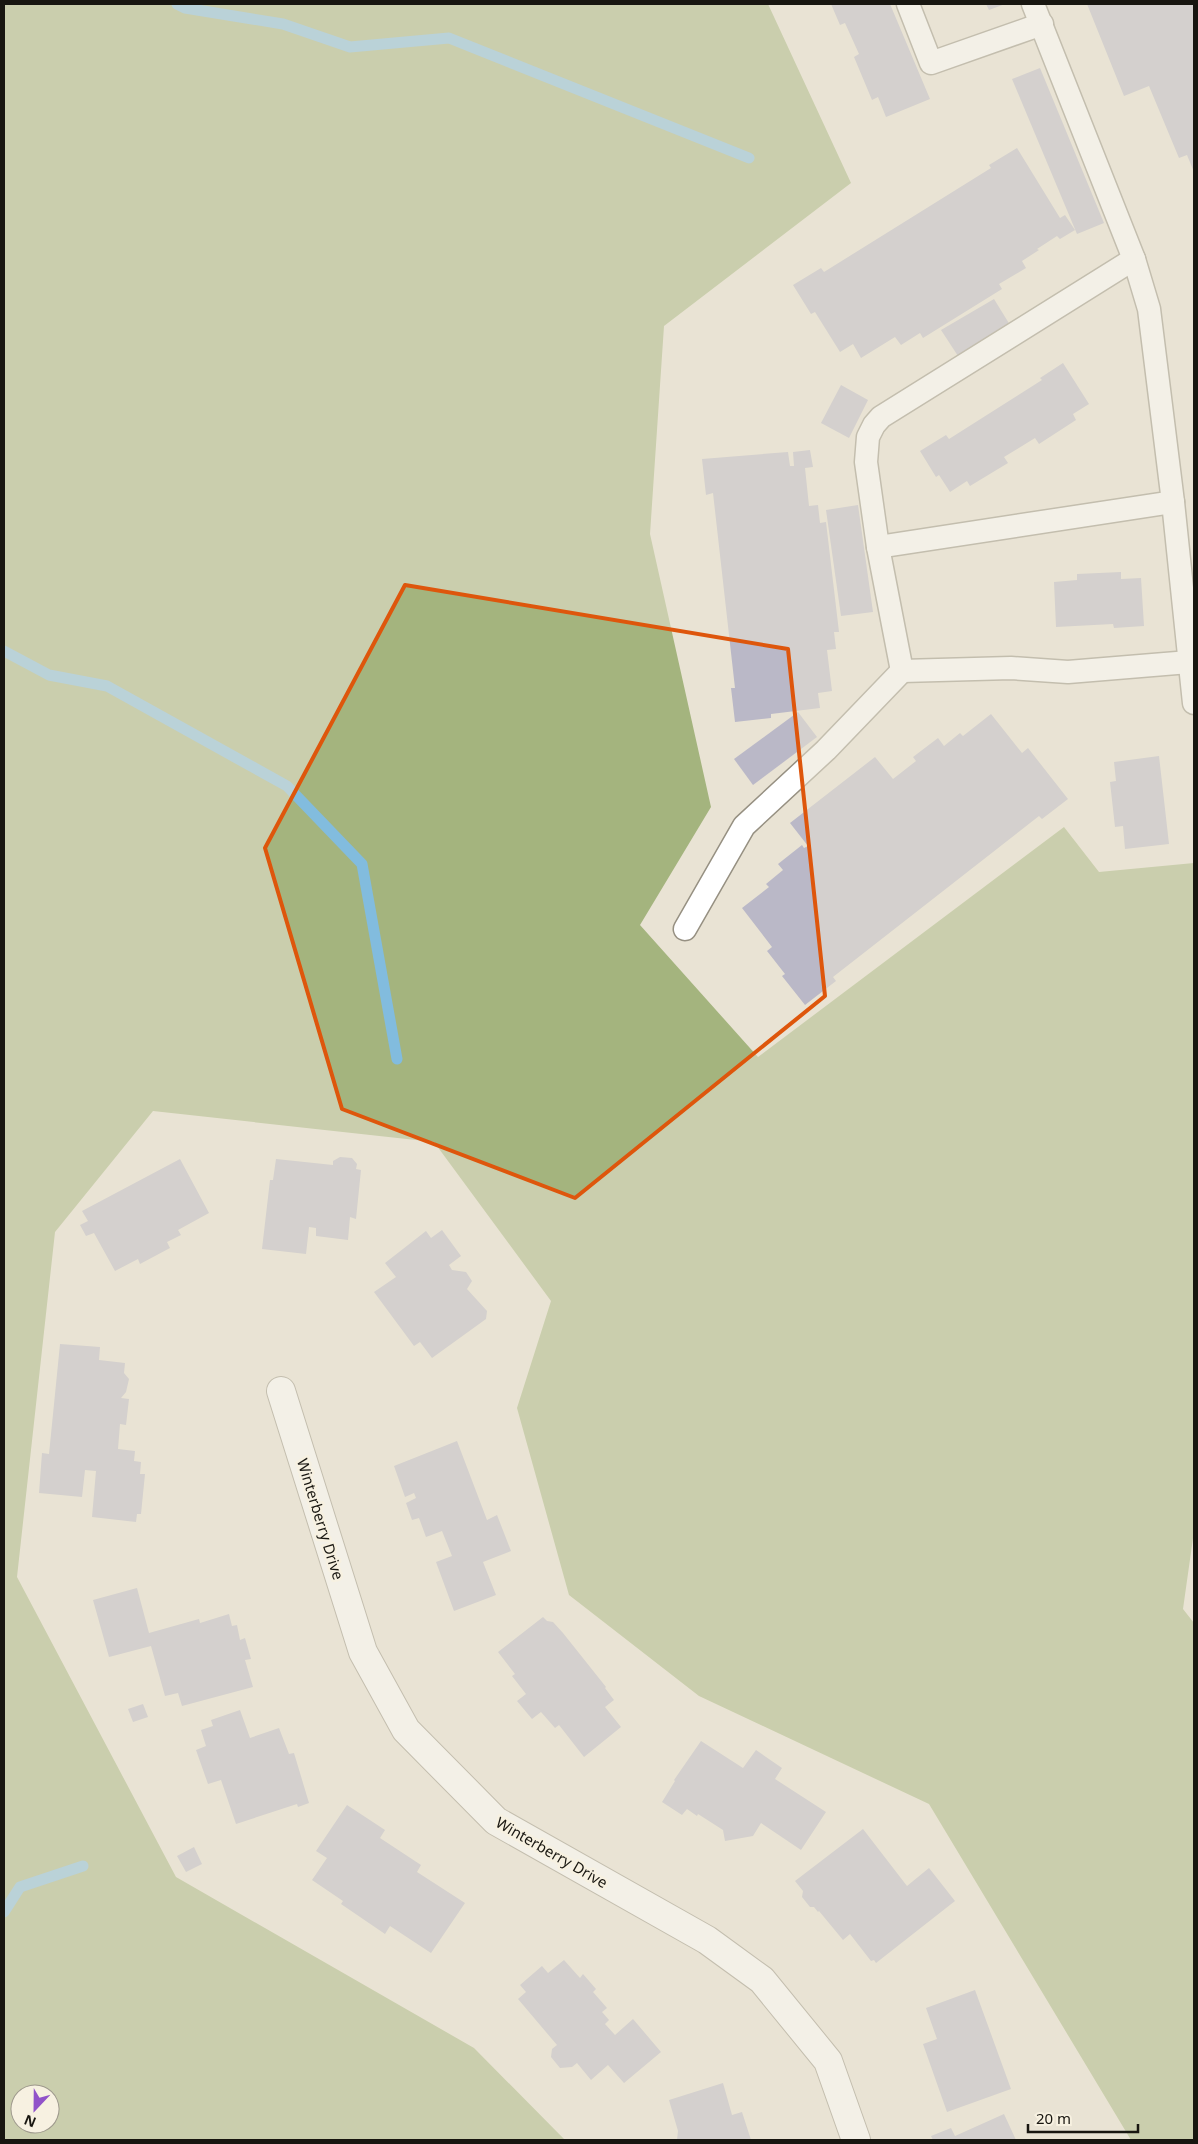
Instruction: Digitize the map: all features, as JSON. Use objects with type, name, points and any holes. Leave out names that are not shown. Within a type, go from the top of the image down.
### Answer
[{"type":"street","name":"Winterberry Drive","points":[[281,1391],[363,1652],[406,1730],[496,1821],[707,1940],[762,1980],[828,2061],[856,2140]]},
{"type":"lane","points":[[908,4],[931,63],[1042,24]]},
{"type":"lane","points":[[1033,4],[1134,259],[1149,309],[1173,502],[1194,703]]},
{"type":"lane","points":[[902,672],[878,547],[866,462],[868,437],[874,425],[881,417],[1134,259]]},
{"type":"lane","points":[[878,547],[1173,502]]},
{"type":"lane","points":[[685,929],[744,826],[826,750],[902,672],[1011,668],[1068,672],[1189,662]]},
{"type":"highlighted area","points":[[405,585],[788,649],[825,996],[575,1198],[342,1109],[265,848]]},
{"type":"green space","points":[[4,4],[768,4],[851,183],[664,326],[650,534],[711,807],[640,925],[758,1057],[1064,827],[1099,872],[1194,863],[1194,1531],[1183,1609],[1194,1623],[1194,2140],[1131,2140],[929,1804],[699,1696],[569,1595],[517,1408],[551,1301],[434,1142],[153,1111],[55,1232],[17,1577],[176,1877],[474,2048],[565,2140],[4,2140]]},
{"type":"building","points":[[831,4],[890,4],[930,99],[886,117],[878,97],[872,100],[854,57],[859,54],[845,23],[840,25]]},
{"type":"building","points":[[986,4],[1005,4],[989,10]]},
{"type":"building","points":[[1087,4],[1194,4],[1194,172],[1187,155],[1179,158],[1149,86],[1124,96]]},
{"type":"building","points":[[1040,68],[1104,223],[1077,234],[1012,79]]},
{"type":"building","points":[[1017,148],[1060,218],[1065,215],[1075,230],[1060,239],[1057,236],[1037,249],[1039,250],[1022,261],[1026,268],[999,284],[1002,289],[923,338],[920,333],[901,345],[895,337],[861,358],[853,344],[840,352],[815,312],[811,314],[793,285],[821,268],[824,272],[991,168],[989,165]]},
{"type":"building","points":[[994,299],[1010,325],[958,356],[941,330]]},
{"type":"building","points":[[1063,363],[1089,404],[1073,414],[1076,420],[1039,444],[1035,438],[1004,457],[1008,463],[970,486],[967,481],[950,492],[939,475],[936,477],[920,451],[946,435],[949,439],[1042,380],[1040,378]]},
{"type":"building","points":[[841,385],[868,400],[849,438],[821,423]]},
{"type":"building","points":[[810,450],[813,467],[805,468],[809,506],[818,505],[820,523],[826,522],[839,632],[834,632],[836,649],[827,650],[832,691],[818,693],[820,708],[771,714],[771,718],[735,722],[731,688],[735,688],[713,493],[706,495],[702,459],[788,452],[790,466],[794,466],[793,452]]},
{"type":"building","points":[[858,505],[873,612],[841,616],[826,510]]},
{"type":"building","points":[[1121,572],[1121,579],[1141,578],[1144,626],[1114,628],[1113,624],[1056,627],[1054,582],[1077,580],[1077,574]]},
{"type":"building","points":[[798,712],[817,737],[753,785],[734,759]]},
{"type":"building","points":[[991,714],[1022,753],[1028,748],[1068,799],[1042,819],[1039,816],[833,977],[836,981],[805,1005],[782,976],[785,974],[767,951],[772,947],[742,908],[769,887],[766,884],[783,870],[778,864],[802,845],[804,848],[808,846],[790,823],[875,757],[893,779],[916,761],[913,757],[938,738],[944,746],[960,733],[963,736]]},
{"type":"building","points":[[1159,756],[1169,844],[1125,849],[1123,826],[1115,827],[1110,782],[1116,781],[1114,762]]},
{"type":"building","points":[[340,1157],[352,1158],[357,1164],[356,1169],[361,1170],[356,1219],[350,1217],[348,1240],[316,1236],[316,1228],[309,1227],[306,1254],[262,1249],[270,1180],[273,1180],[276,1159],[333,1165],[333,1161]]},
{"type":"building","points":[[180,1159],[209,1213],[178,1230],[181,1235],[167,1242],[170,1248],[140,1264],[138,1259],[115,1271],[94,1233],[86,1236],[80,1225],[88,1221],[82,1211]]},
{"type":"building","points":[[442,1230],[461,1256],[449,1265],[452,1270],[466,1272],[472,1281],[467,1289],[487,1311],[486,1319],[432,1358],[420,1342],[414,1346],[374,1292],[396,1277],[385,1263],[426,1231],[431,1238]]},
{"type":"building","points":[[60,1344],[100,1347],[99,1360],[125,1363],[124,1373],[129,1379],[126,1392],[121,1398],[129,1399],[126,1425],[120,1424],[118,1449],[135,1451],[134,1461],[141,1462],[140,1474],[145,1474],[141,1514],[137,1514],[136,1522],[92,1517],[96,1471],[85,1470],[82,1497],[39,1493],[42,1453],[49,1454]]},
{"type":"building","points":[[457,1441],[487,1520],[497,1515],[511,1551],[483,1562],[496,1595],[454,1611],[436,1562],[452,1556],[442,1531],[426,1537],[419,1518],[412,1520],[406,1503],[416,1498],[414,1493],[405,1497],[394,1466]]},
{"type":"building","points":[[137,1588],[149,1633],[199,1619],[200,1623],[229,1614],[232,1626],[237,1625],[240,1640],[245,1638],[251,1659],[245,1660],[253,1687],[182,1706],[178,1693],[165,1696],[151,1646],[109,1657],[93,1600]]},
{"type":"building","points":[[543,1617],[547,1621],[553,1622],[563,1633],[606,1687],[614,1700],[605,1707],[621,1727],[584,1757],[559,1725],[555,1728],[541,1712],[532,1719],[517,1701],[526,1694],[512,1676],[515,1674],[498,1652]]},
{"type":"building","points":[[143,1704],[148,1717],[133,1722],[128,1709]]},
{"type":"building","points":[[240,1710],[250,1738],[279,1728],[289,1754],[294,1753],[309,1803],[298,1807],[297,1804],[236,1824],[221,1780],[208,1784],[196,1750],[206,1746],[201,1730],[213,1726],[211,1720]]},
{"type":"building","points":[[701,1741],[743,1768],[756,1750],[782,1768],[775,1779],[826,1812],[801,1850],[761,1823],[753,1836],[725,1841],[723,1830],[698,1814],[697,1816],[687,1809],[682,1815],[662,1802],[674,1780]]},
{"type":"building","points":[[347,1805],[385,1830],[380,1838],[421,1865],[417,1872],[465,1903],[431,1953],[390,1926],[385,1934],[341,1904],[343,1901],[312,1880],[327,1858],[316,1851]]},
{"type":"building","points":[[863,1829],[907,1886],[929,1868],[955,1901],[876,1963],[874,1960],[871,1961],[850,1934],[843,1940],[819,1911],[814,1907],[810,1907],[802,1897],[803,1891],[795,1881]]},
{"type":"building","points":[[194,1847],[202,1864],[186,1872],[177,1856]]},
{"type":"building","points":[[564,1960],[580,1978],[583,1974],[596,1989],[593,1992],[607,2008],[602,2012],[609,2020],[605,2024],[615,2035],[633,2019],[661,2052],[624,2083],[608,2065],[591,2080],[577,2063],[572,2067],[560,2068],[551,2057],[552,2049],[557,2045],[518,1999],[526,1992],[520,1985],[542,1966],[548,1973]]},
{"type":"building","points":[[975,1990],[1011,2089],[947,2112],[923,2044],[937,2039],[926,2008]]},
{"type":"building","points":[[723,2083],[732,2115],[742,2112],[751,2140],[677,2140],[678,2131],[669,2100]]},
{"type":"building","points":[[1004,2114],[1016,2140],[933,2140],[931,2136],[951,2128],[955,2136]]},
{"type":"waterway","points":[[177,4],[185,8],[283,24],[350,47],[449,38],[749,158]]},
{"type":"waterway","points":[[4,651],[49,675],[107,686],[287,786],[362,864],[397,1059]]},
{"type":"waterway","points":[[4,1912],[20,1887],[83,1866]]}]
